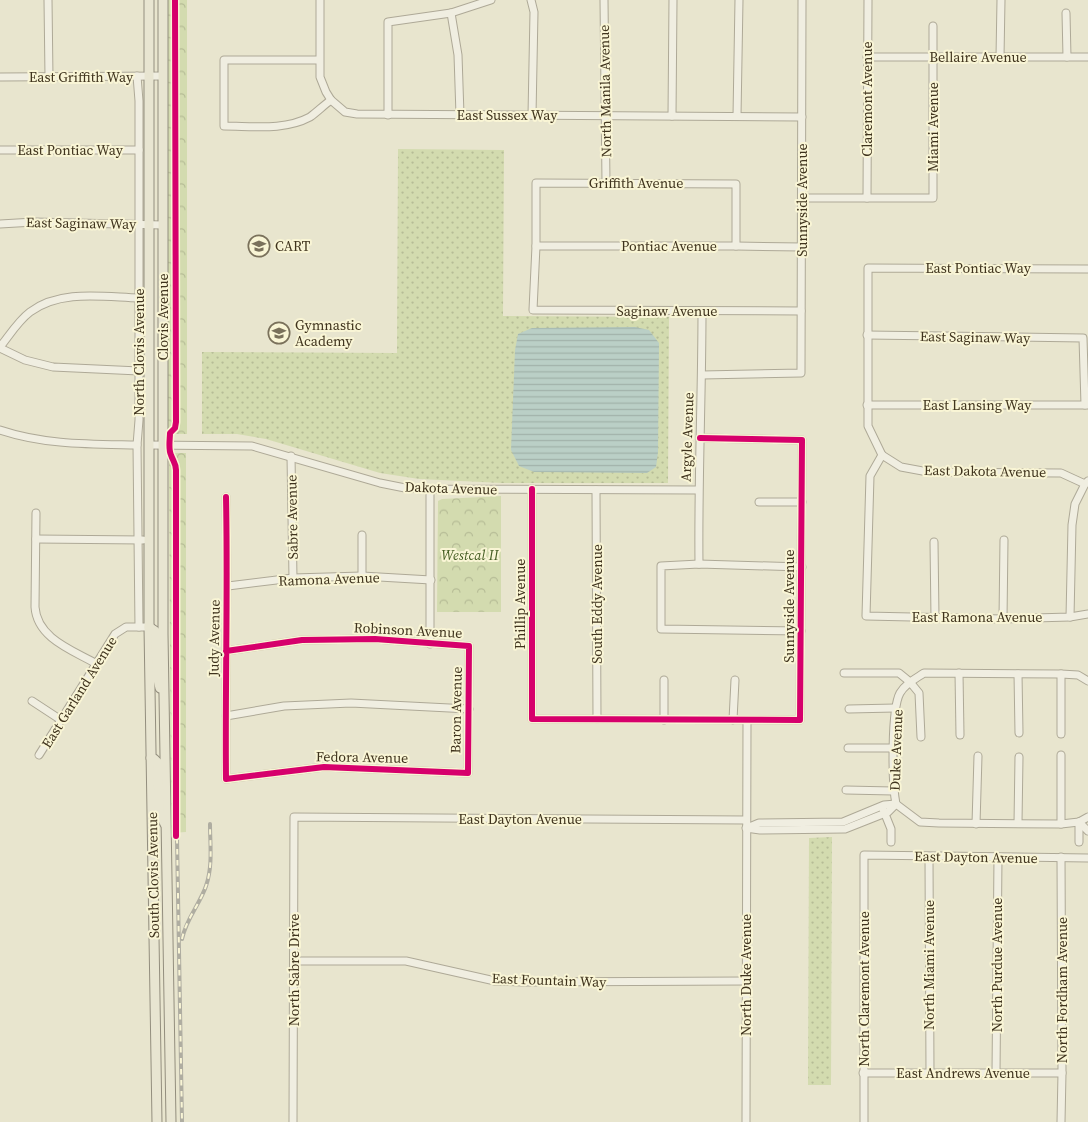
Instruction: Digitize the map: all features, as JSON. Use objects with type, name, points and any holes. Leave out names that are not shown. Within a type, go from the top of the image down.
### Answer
[{"type":"main road","name":"Clovis Avenue","points":[[149,0],[149,627]]},
{"type":"main road","name":"Clovis Avenue","points":[[162,0],[163,634]]},
{"type":"main road","name":"South Clovis Avenue","points":[[149,627],[157,1122]]},
{"type":"main road","points":[[149,627],[156,634],[158,682],[164,698]]},
{"type":"main road","name":"South Clovis Avenue","points":[[163,634],[170,1122]]},
{"type":"main road","points":[[151,712],[156,716],[157,754],[165,759]]},
{"type":"main road","points":[[151,758],[158,763],[159,812],[166,826]]},
{"type":"street","points":[[48,0],[49,77]]},
{"type":"street","points":[[319,60],[224,60],[224,126],[282,126],[293,124],[311,116],[331,100],[322,84],[319,60],[320,0]]},
{"type":"street","points":[[388,115],[388,22],[451,13],[491,0]]},
{"type":"street","points":[[531,0],[534,12],[532,115]]},
{"type":"street","name":"North Manila Avenue","points":[[604,0],[606,183]]},
{"type":"street","points":[[672,116],[673,0]]},
{"type":"street","points":[[737,116],[739,0]]},
{"type":"street","name":"Sunnyside Avenue","points":[[702,375],[801,373],[802,0]]},
{"type":"street","name":"Claremont Avenue","points":[[867,198],[868,0]]},
{"type":"street","points":[[1000,57],[1001,0]]},
{"type":"street","points":[[451,13],[458,56],[460,115]]},
{"type":"street","points":[[1066,13],[1067,57]]},
{"type":"street","name":"Miami Avenue","points":[[867,198],[932,198],[933,26]]},
{"type":"street","name":"Bellaire Avenue","points":[[868,57],[1088,57]]},
{"type":"street","name":"North Clovis Avenue","points":[[137,76],[139,101],[139,420],[137,444],[139,627]]},
{"type":"street","name":"East Griffith Way","points":[[0,77],[162,76]]},
{"type":"street","name":"East Sussex Way","points":[[331,100],[340,108],[352,114],[802,117]]},
{"type":"street","name":"East Pontiac Way","points":[[0,150],[139,150]]},
{"type":"street","name":"Griffith Avenue","points":[[536,246],[536,183],[736,184],[736,246]]},
{"type":"street","points":[[802,198],[867,198]]},
{"type":"street","name":"East Saginaw Way","points":[[0,224],[34,222],[162,225]]},
{"type":"street","name":"Pontiac Avenue","points":[[536,246],[736,246],[802,248]]},
{"type":"street","name":"Saginaw Avenue","points":[[536,246],[533,310],[801,310]]},
{"type":"street","name":"East Pontiac Way","points":[[867,335],[868,268],[1088,269]]},
{"type":"street","points":[[139,298],[68,296],[52,300],[29,312],[0,348],[25,360],[53,367],[139,371]]},
{"type":"street","name":"Argyle Avenue","points":[[699,564],[698,490],[702,311]]},
{"type":"street","points":[[867,335],[868,426],[882,455]]},
{"type":"street","name":"East Saginaw Way","points":[[867,335],[1083,338],[1086,405]]},
{"type":"street","name":"East Lansing Way","points":[[867,405],[1086,405]]},
{"type":"street","points":[[0,430],[49,442],[137,444]]},
{"type":"street","name":"Sunnyside Avenue","points":[[700,438],[802,440],[800,720],[747,721]]},
{"type":"street","name":"Dakota Avenue","points":[[149,445],[252,446],[380,483],[405,488],[698,490]]},
{"type":"street","name":"East Dakota Avenue","points":[[882,455],[901,467],[928,472],[1060,473],[1087,482]]},
{"type":"street","name":"East Ramona Avenue","points":[[882,455],[870,476],[866,616],[1003,619],[1070,617],[1088,614]]},
{"type":"street","name":"Sabre Avenue","points":[[291,456],[293,578]]},
{"type":"street","points":[[1070,617],[1072,525],[1075,504],[1087,482]]},
{"type":"street","points":[[430,489],[430,644]]},
{"type":"street","name":"Phillip Avenue","points":[[532,489],[532,719],[597,719]]},
{"type":"street","name":"South Eddy Avenue","points":[[596,490],[597,719]]},
{"type":"street","name":"Judy Avenue","points":[[226,498],[228,586],[226,779]]},
{"type":"street","points":[[759,502],[802,502]]},
{"type":"street","points":[[36,513],[35,607],[39,623],[54,639],[95,663]]},
{"type":"street","points":[[362,535],[362,576]]},
{"type":"street","points":[[36,539],[149,540]]},
{"type":"street","points":[[1003,619],[1004,540]]},
{"type":"street","points":[[934,542],[935,618]]},
{"type":"street","points":[[801,631],[661,629],[661,566],[699,564],[802,567]]},
{"type":"street","name":"Ramona Avenue","points":[[228,586],[293,578],[362,576],[431,580]]},
{"type":"street","name":"East Garland Avenue","points":[[39,756],[95,663],[115,634],[126,628],[149,627]]},
{"type":"street","name":"Robinson Avenue","points":[[226,651],[302,640],[375,639],[469,646]]},
{"type":"street","name":"Baron Avenue","points":[[468,773],[469,646]]},
{"type":"street","points":[[844,674],[899,673],[919,693],[921,737]]},
{"type":"street","points":[[910,682],[924,674],[1061,674],[1078,675],[1088,681]]},
{"type":"street","points":[[959,674],[960,735]]},
{"type":"street","points":[[1018,674],[1019,733]]},
{"type":"street","points":[[1061,674],[1061,734]]},
{"type":"street","points":[[664,680],[664,720]]},
{"type":"street","points":[[733,720],[735,680]]},
{"type":"street","name":"Duke Avenue","points":[[910,682],[900,693],[895,708],[893,791],[896,804],[920,822],[1061,824],[1079,822],[1088,817]]},
{"type":"street","points":[[32,701],[61,720]]},
{"type":"street","points":[[226,716],[284,706],[351,703],[468,709]]},
{"type":"street","points":[[849,708],[895,708]]},
{"type":"street","points":[[597,719],[747,721],[746,820]]},
{"type":"street","points":[[848,748],[894,748]]},
{"type":"street","points":[[1061,755],[1061,824]]},
{"type":"street","points":[[976,824],[978,756]]},
{"type":"street","points":[[1018,823],[1019,756]]},
{"type":"street","name":"Fedora Avenue","points":[[226,779],[324,767],[468,773]]},
{"type":"street","points":[[846,790],[893,791]]},
{"type":"street","points":[[746,828],[760,830],[845,829],[896,804]]},
{"type":"street","points":[[884,809],[891,829],[891,842]]},
{"type":"street","name":"East Dayton Avenue","points":[[294,817],[746,820]]},
{"type":"street","name":"North Sabre Drive","points":[[293,1122],[294,817]]},
{"type":"street","name":"North Duke Avenue","points":[[746,820],[746,1122]]},
{"type":"street","points":[[1079,822],[1088,832]]},
{"type":"street","points":[[1079,822],[1080,842]]},
{"type":"street","name":"East Dayton Avenue","points":[[864,856],[1088,858]]},
{"type":"street","name":"North Claremont Avenue","points":[[864,856],[864,1122]]},
{"type":"street","name":"North Miami Avenue","points":[[929,857],[930,1072]]},
{"type":"street","name":"North Purdue Avenue","points":[[996,1072],[998,857]]},
{"type":"street","name":"North Fordham Avenue","points":[[1061,857],[1061,1122]]},
{"type":"street","name":"East Fountain Way","points":[[294,961],[406,961],[495,981],[746,981]]},
{"type":"street","name":"East Andrews Avenue","points":[[864,1072],[1062,1072]]},
{"type":"green space","points":[[168,0],[187,0],[187,434],[172,434],[168,430]]},
{"type":"green space","points":[[398,149],[504,150],[503,316],[669,317],[668,483],[502,483],[419,479],[380,473],[266,439],[237,434],[202,434],[202,352],[397,353]]},
{"type":"green space","points":[[173,453],[186,453],[186,832],[171,833],[169,456]]},
{"type":"green space","name":"Westcal II","points":[[501,496],[501,612],[437,612],[438,501],[442,499]]},
{"type":"green space","points":[[832,837],[831,1085],[808,1085],[809,838]]},
{"type":"shaded area","points":[[635,327],[649,330],[659,343],[658,452],[656,467],[647,473],[534,472],[519,466],[511,450],[515,350],[518,334],[532,328]]},
{"type":"railway","points":[[182,939],[203,893],[210,871],[210,824]]},
{"type":"railway","points":[[177,838],[182,1122]]},
{"type":"cycle path","points":[[175,0],[176,422],[175,428],[170,433],[169,447],[176,470],[176,836]]},
{"type":"cycle path","points":[[532,489],[532,719],[800,720],[802,440],[700,438]]},
{"type":"cycle path","points":[[226,497],[227,568],[226,638],[226,673],[226,779],[324,767],[468,773],[469,646],[375,639],[302,640],[226,651]]},
{"type":"place","name":"CART","points":[[259,246]]},
{"type":"place","name":"Gymnastic Academy","points":[[279,333]]}]
